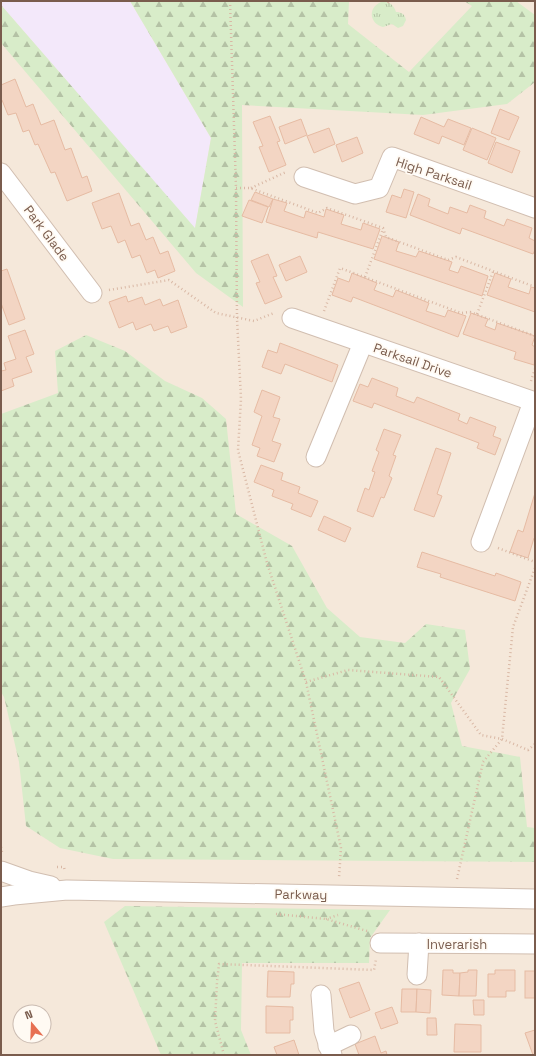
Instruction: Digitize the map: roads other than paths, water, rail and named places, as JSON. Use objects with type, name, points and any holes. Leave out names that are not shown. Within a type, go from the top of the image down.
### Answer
[{"type":"street","name":"High Parksail","points":[[304,177],[354,194],[379,188],[392,157],[535,208]]},
{"type":"street","name":"Park Glade","points":[[1,173],[92,293]]},
{"type":"street","name":"Parksail Drive","points":[[293,318],[534,402]]},
{"type":"street","points":[[316,457],[363,343]]},
{"type":"street","points":[[481,542],[534,402]]},
{"type":"street","name":"Parkway","points":[[1,871],[29,881],[67,890]]},
{"type":"street","name":"Parkway","points":[[1,897],[67,890],[535,899]]},
{"type":"street","name":"Inverarish","points":[[380,943],[535,944]]},
{"type":"street","points":[[417,975],[419,943]]},
{"type":"street","points":[[321,995],[324,1031],[330,1050],[350,1035]]}]
